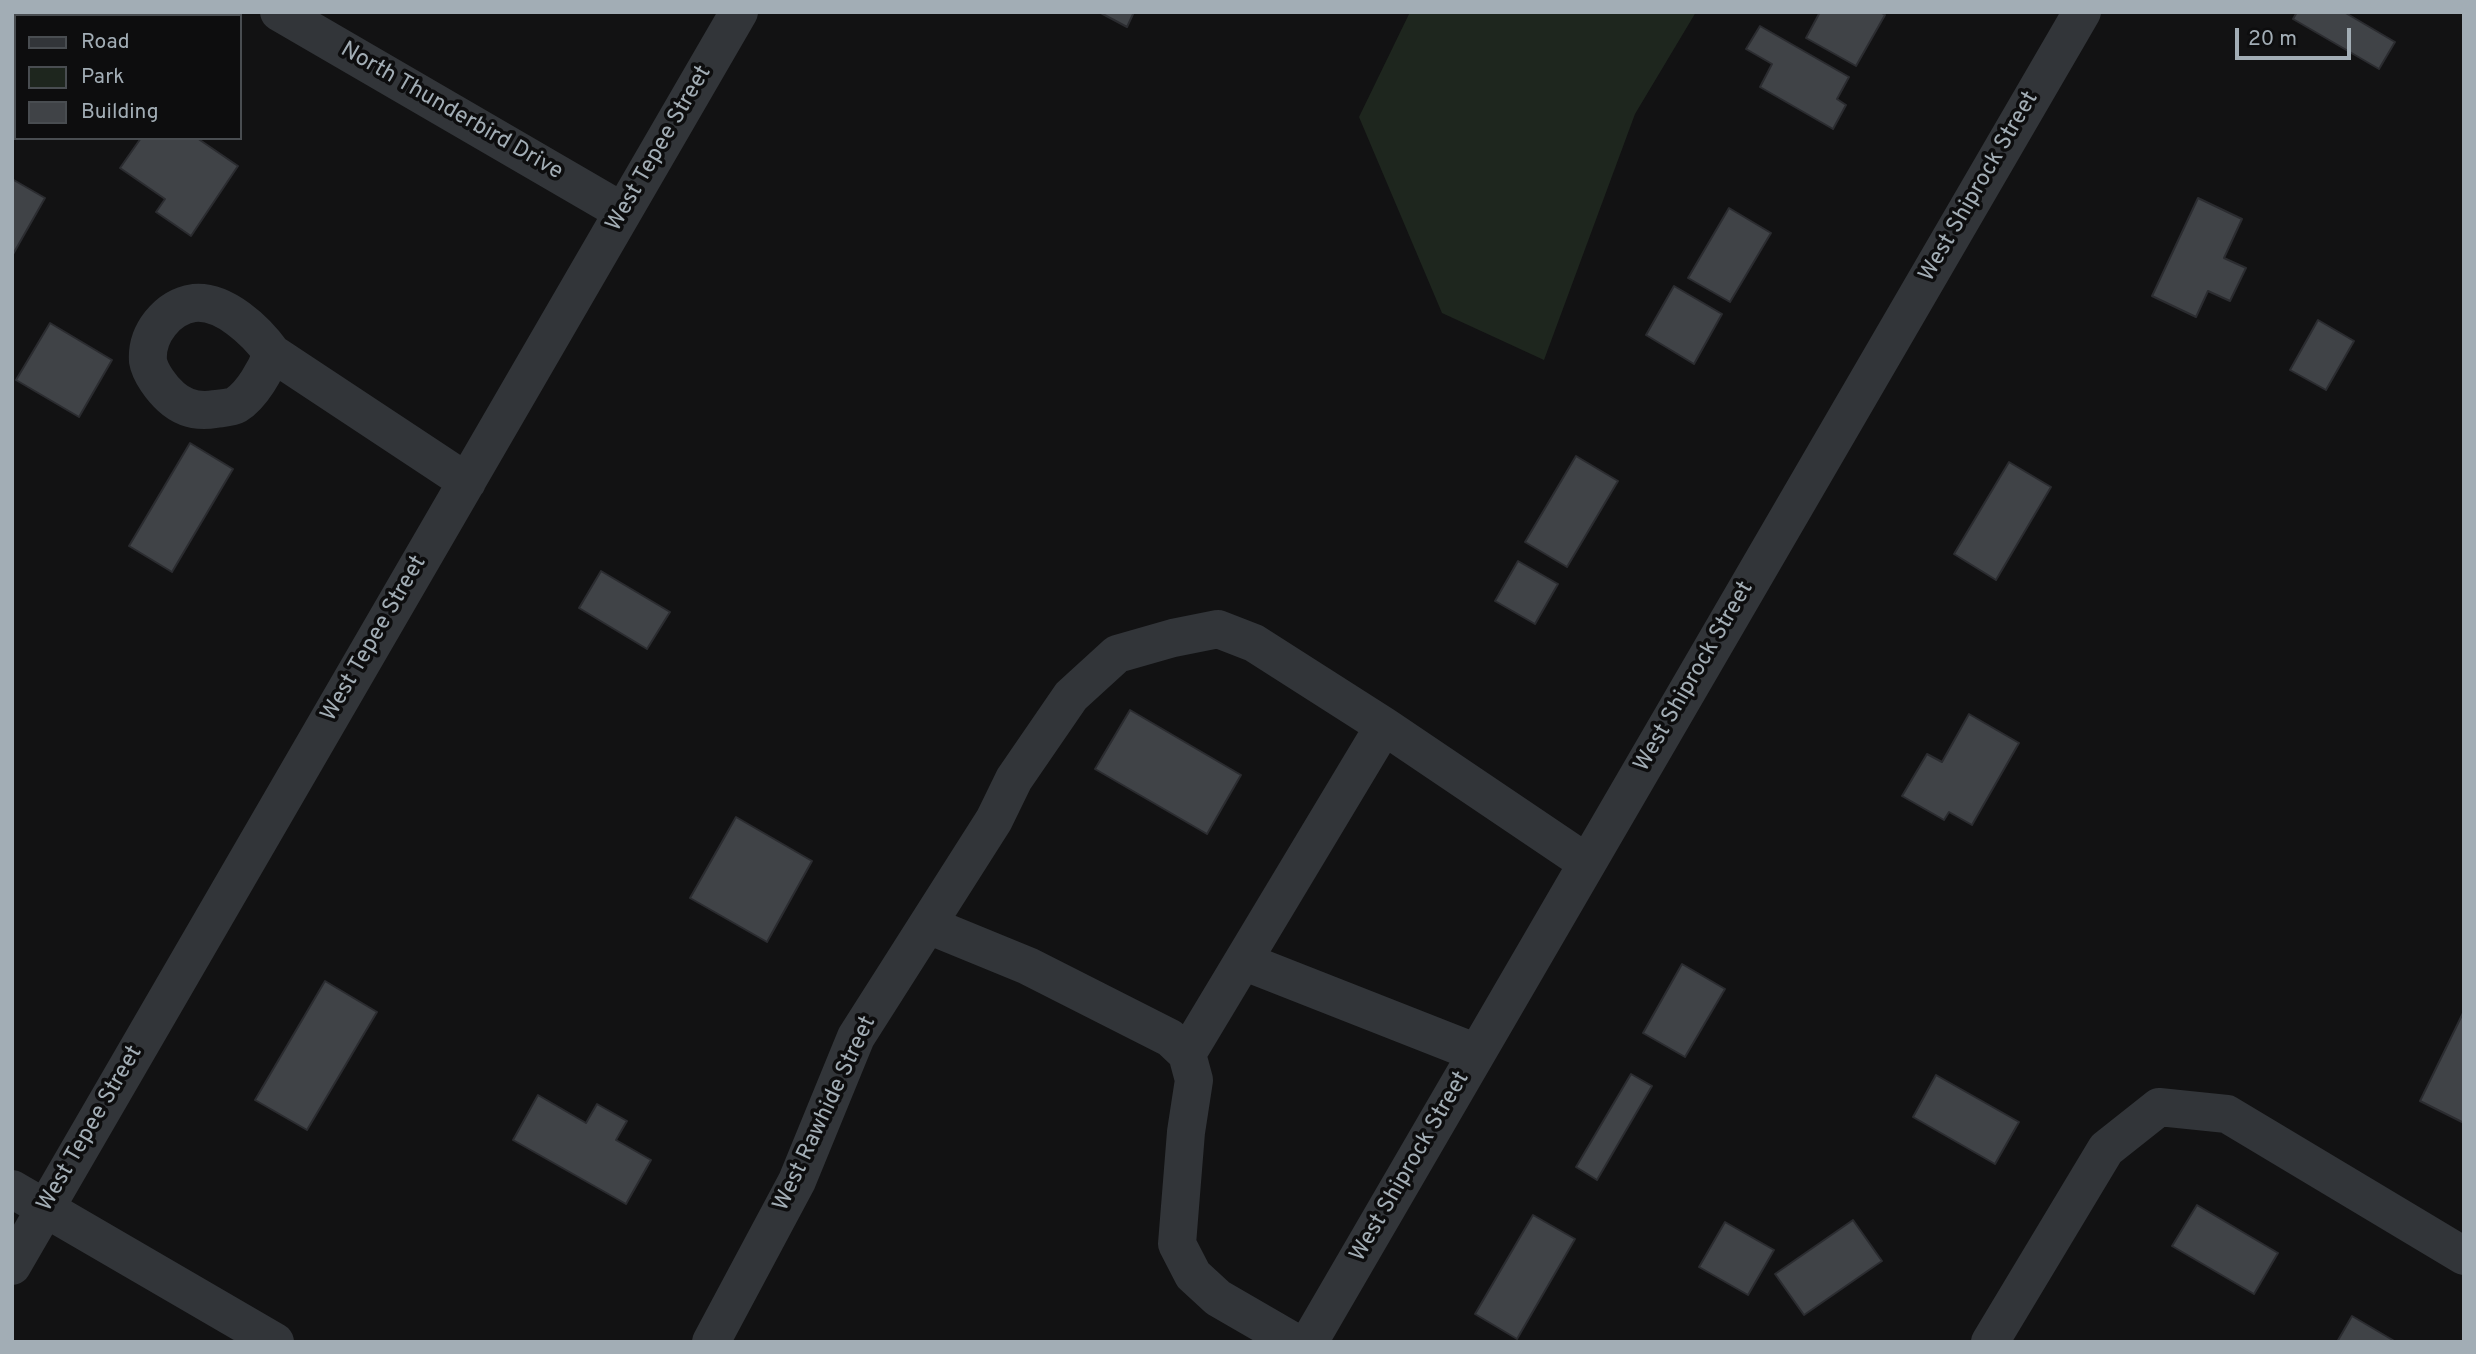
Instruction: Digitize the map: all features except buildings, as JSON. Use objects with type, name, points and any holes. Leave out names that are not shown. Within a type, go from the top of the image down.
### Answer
[{"type":"street","name":"North Thunderbird Drive","points":[[279,12],[623,212]]},
{"type":"street","name":"West Tepee Street","points":[[12,1266],[739,12]]},
{"type":"street","name":"West Shiprock Street","points":[[1310,1342],[2082,12]]},
{"type":"street","points":[[272,353],[467,482]]},
{"type":"street","name":"West Rawhide Street","points":[[711,1342],[797,1181],[856,1037],[994,820],[1014,779],[1071,696],[1117,654],[1218,629],[1254,643],[1384,726],[1587,863]]},
{"type":"street","points":[[1187,1055],[1384,726]]},
{"type":"street","points":[[928,925],[1063,984],[1170,1038],[1187,1055],[1194,1080],[1186,1132],[1177,1244],[1193,1275],[1218,1298],[1294,1342]]},
{"type":"street","points":[[1243,961],[1477,1053]]},
{"type":"street","points":[[1990,1342],[2106,1149],[2160,1107],[2227,1114],[2464,1256]]},
{"type":"street","points":[[12,1189],[275,1342]]},
{"type":"green space","points":[[1410,12],[1696,12],[1635,114],[1544,360],[1442,313],[1359,117]]}]
